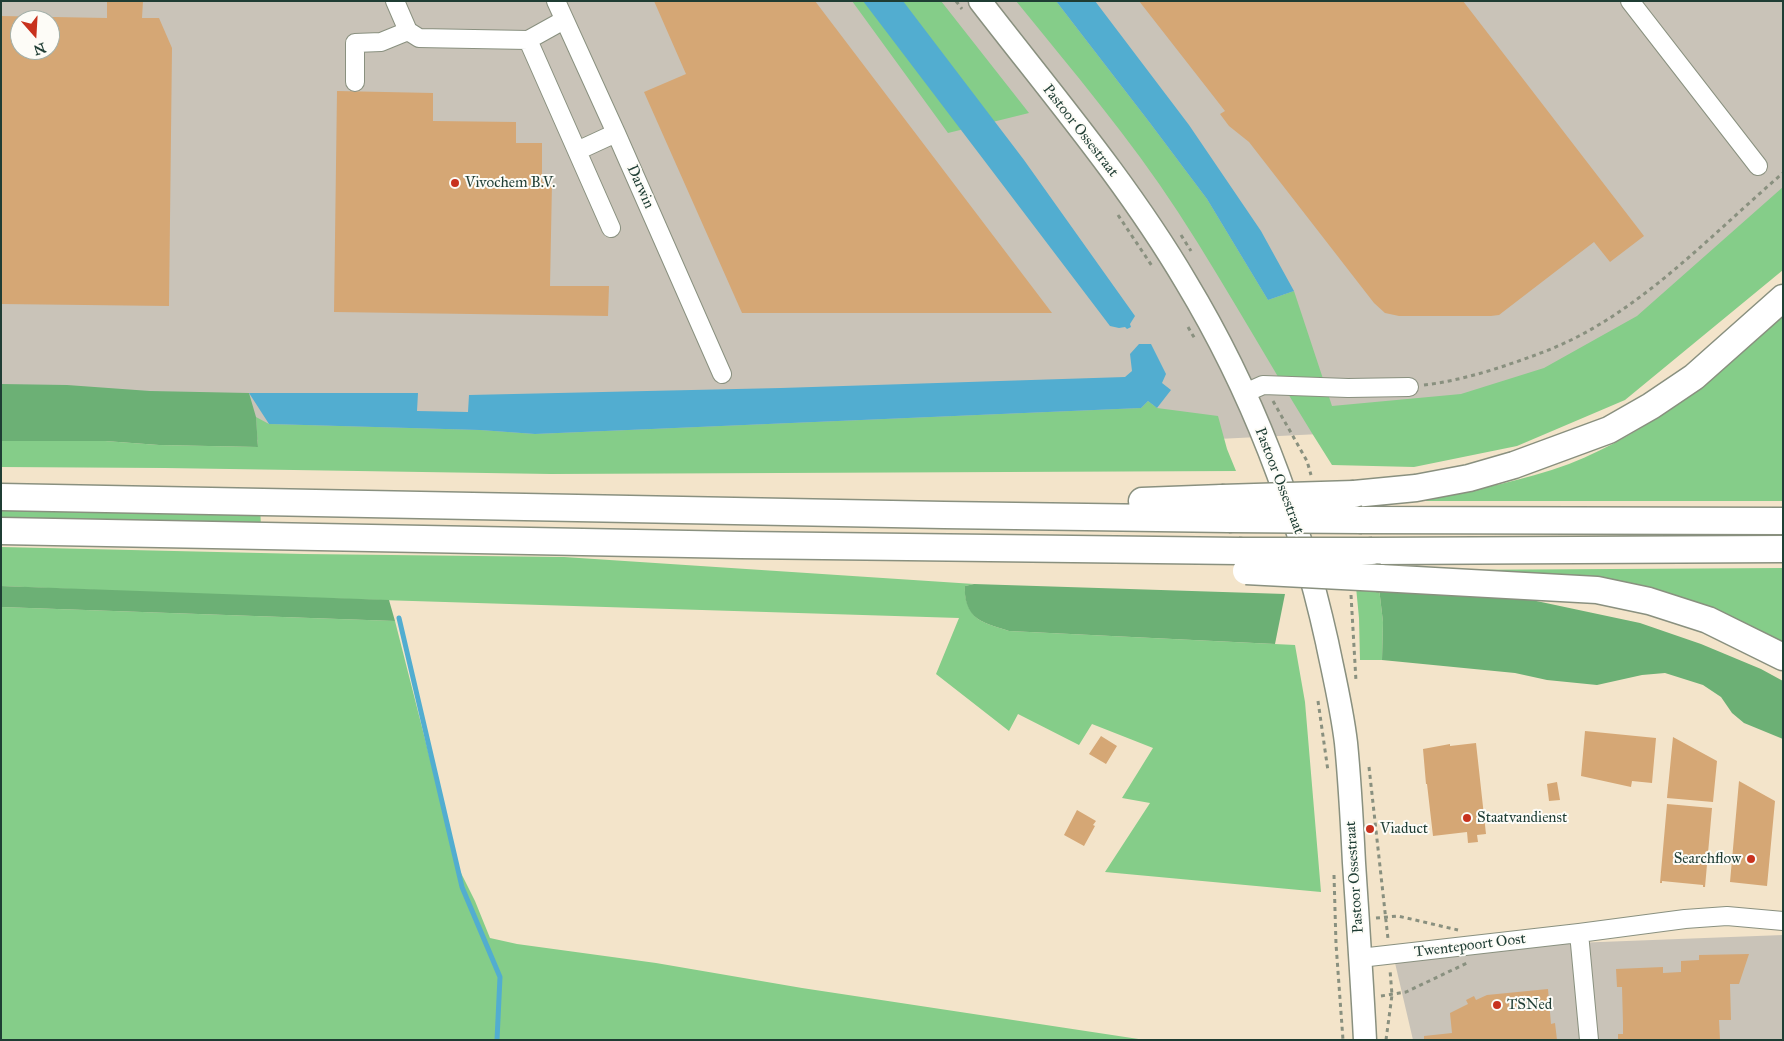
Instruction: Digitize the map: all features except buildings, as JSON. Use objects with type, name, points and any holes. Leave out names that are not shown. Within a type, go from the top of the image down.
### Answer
[{"type":"highway","points":[[1,496],[1012,516],[1226,508],[1416,488],[1469,478],[1514,465],[1609,430],[1694,377],[1783,298]]},
{"type":"highway","points":[[1226,508],[1362,520],[1783,521]]},
{"type":"highway","points":[[1,531],[741,545],[1199,551],[1243,561],[1380,578],[1597,590],[1649,601],[1708,620],[1783,657]]},
{"type":"highway","points":[[1243,561],[1372,551],[1783,549]]},
{"type":"main road","name":"Pastoor Ossestraat","points":[[980,1],[1132,198],[1186,281],[1218,337],[1245,393],[1294,516],[1313,580],[1339,697],[1346,743],[1365,1040]]},
{"type":"street","points":[[395,1],[408,31],[419,38],[528,40],[564,20]]},
{"type":"street","name":"Darwin","points":[[556,1],[722,374]]},
{"type":"street","points":[[1630,1],[1758,166]]},
{"type":"street","points":[[355,82],[355,43],[381,42],[408,31]]},
{"type":"street","points":[[528,40],[612,228]]},
{"type":"street","points":[[577,151],[616,133]]},
{"type":"street","points":[[1245,393],[1263,385],[1348,388],[1409,387]]},
{"type":"street","name":"Twentepoort Oost","points":[[1360,958],[1685,919],[1727,916],[1783,921]]},
{"type":"street","points":[[1579,933],[1589,1040]]},
{"type":"path","points":[[1409,387],[1435,384],[1479,374],[1532,357],[1579,336],[1621,310],[1659,281],[1783,173]]},
{"type":"path","points":[[1386,918],[1398,916],[1461,930]]},
{"type":"path","points":[[1386,1040],[1392,996],[1406,992],[1474,960]]},
{"type":"shaded area","points":[[1,1],[1783,1],[1783,229],[1655,331],[1421,429],[1218,439],[1,440]]},
{"type":"shaded area","points":[[1783,935],[1783,1040],[1413,1040],[1392,950]]},
{"type":"green space","points":[[852,1],[941,1],[1029,113],[948,133]]},
{"type":"green space","points":[[1016,1],[1056,1],[1207,199],[1268,300],[1294,291],[1332,406],[1461,394],[1544,368],[1637,316],[1783,187],[1783,270],[1625,400],[1517,446],[1414,467],[1332,465],[1160,185],[1100,105]]},
{"type":"green space","points":[[1783,316],[1783,501],[1426,501],[1426,498],[1516,480],[1569,464],[1628,436],[1683,400],[1709,380]]},
{"type":"green space","points":[[1,384],[67,385],[150,391],[249,393],[256,417],[258,447],[159,445],[105,441],[1,441]]},
{"type":"green space","points":[[1148,401],[1157,408],[1218,416],[1227,449],[1236,471],[551,474],[1,467],[1,441],[105,441],[159,445],[258,447],[256,417],[269,424],[480,430],[535,434],[1141,408]]},
{"type":"green space","points":[[1,499],[260,503],[261,528],[1,522]]},
{"type":"green space","points":[[1,547],[304,554],[564,557],[974,584],[965,586],[965,595],[969,608],[981,621],[1009,631],[1295,645],[1305,702],[1321,892],[1105,872],[1150,803],[1122,798],[1153,748],[1092,724],[1079,745],[1018,714],[1009,731],[936,674],[959,618],[188,594],[1,586]]},
{"type":"green space","points":[[1783,568],[1783,647],[1764,636],[1440,570]]},
{"type":"green space","points":[[974,584],[1285,594],[1275,644],[1009,631],[981,621],[971,612],[965,595],[965,586]]},
{"type":"green space","points":[[1,586],[389,600],[395,621],[1,607]]},
{"type":"green space","points":[[1356,587],[1379,588],[1383,622],[1382,660],[1360,660]]},
{"type":"green space","points":[[1379,588],[1527,599],[1640,623],[1701,644],[1761,669],[1783,681],[1783,739],[1744,723],[1732,713],[1721,697],[1703,685],[1665,673],[1642,675],[1597,685],[1547,680],[1515,673],[1382,660],[1383,622]]},
{"type":"green space","points":[[1,607],[395,621],[457,865],[475,901],[490,938],[517,944],[656,963],[802,988],[1145,1040],[1,1040]]},
{"type":"water","points":[[863,1],[903,1],[1024,160],[1135,316],[1130,324],[1131,327],[1127,329],[1125,327],[1110,326]]},
{"type":"water","points":[[1056,1],[1095,1],[1189,125],[1261,231],[1294,291],[1268,300],[1207,199]]},
{"type":"water","points":[[1139,344],[1151,344],[1166,374],[1162,383],[1171,390],[1157,408],[1148,401],[1141,408],[535,434],[480,430],[269,424],[249,393],[418,393],[417,411],[468,412],[469,395],[781,388],[1125,377],[1132,371],[1130,354]]},
{"type":"waterway","points":[[399,618],[462,887],[500,977],[497,1040]]},
{"type":"place","name":"Vivochem B.V.","points":[[455,183]]},
{"type":"place","name":"Staatvandienst","points":[[1467,818]]},
{"type":"place","name":"Viaduct","points":[[1370,829]]},
{"type":"place","name":"Searchflow","points":[[1751,859]]},
{"type":"place","name":"TSNed","points":[[1497,1005]]}]
